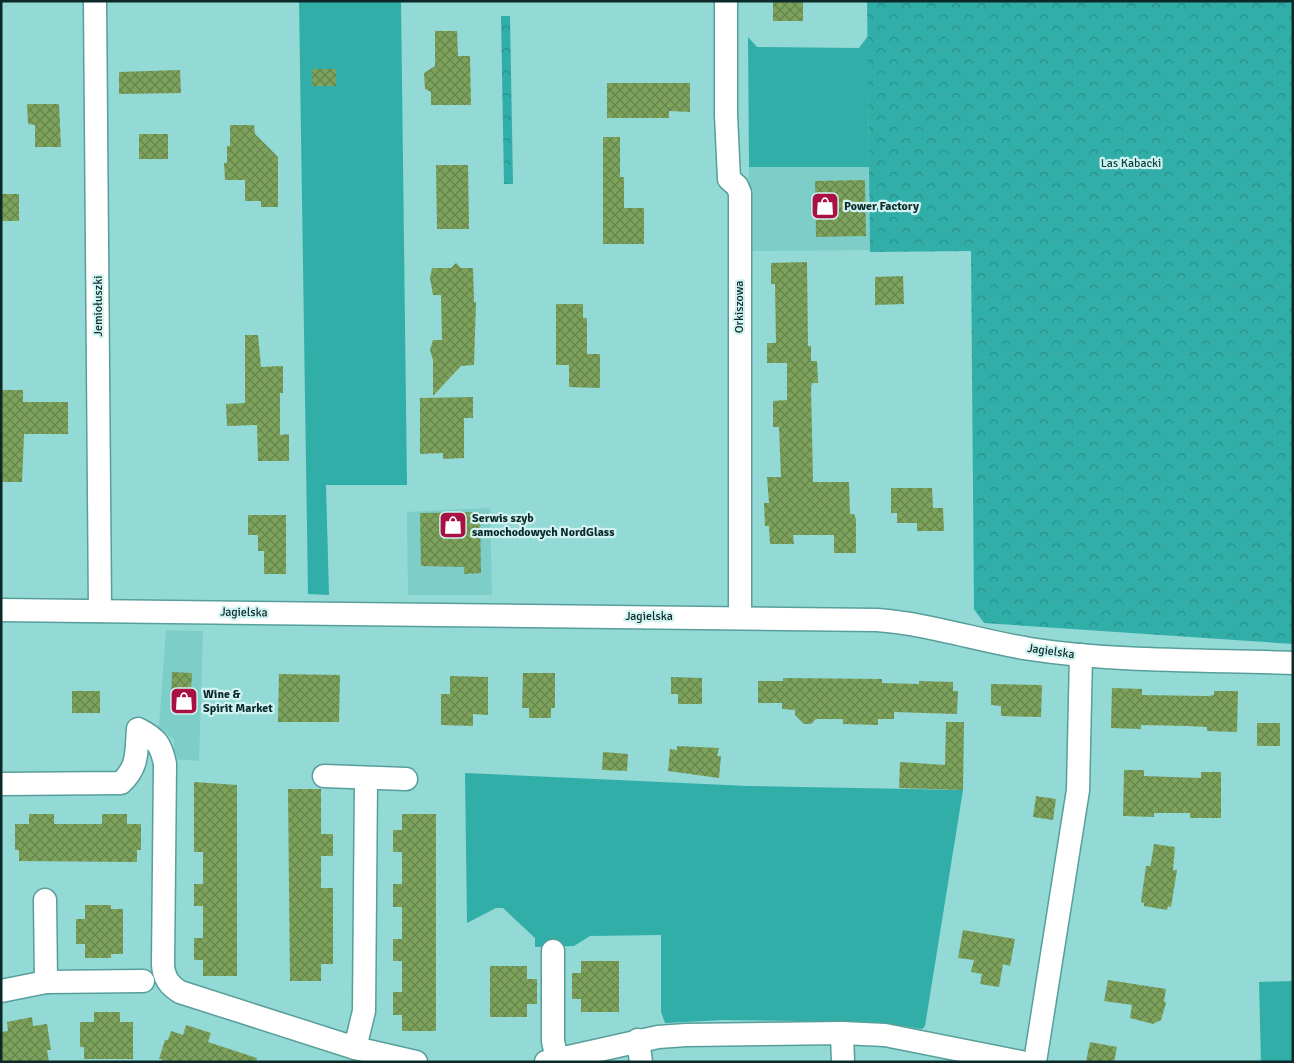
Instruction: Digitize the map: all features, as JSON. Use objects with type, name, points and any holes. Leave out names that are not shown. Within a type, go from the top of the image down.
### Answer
[{"type":"street","name":"Jemiołuszki","points":[[95,1],[100,611]]},
{"type":"street","name":"Orkiszowa","points":[[726,1],[729,179],[737,186],[740,192],[740,617]]},
{"type":"street","name":"Jagielska","points":[[1,610],[877,620],[909,623],[1030,649],[1081,655],[1293,662]]},
{"type":"street","points":[[1036,1062],[1078,790],[1081,655]]},
{"type":"street","points":[[1,784],[110,784],[121,782],[131,773],[135,763],[138,729],[150,735],[162,748],[165,764],[163,965],[167,981],[180,992],[355,1048],[416,1062]]},
{"type":"street","points":[[324,776],[406,779]]},
{"type":"street","points":[[355,1048],[364,1011],[366,778]]},
{"type":"street","points":[[45,900],[46,982]]},
{"type":"street","points":[[553,951],[552,1061],[639,1051],[686,1035],[842,1033],[885,1035],[1020,1062]]},
{"type":"street","points":[[1,992],[46,982],[143,981]]},
{"type":"street","points":[[842,1033],[842,1062]]},
{"type":"shaded area","points":[[749,167],[869,167],[870,250],[749,251]]},
{"type":"shaded area","points":[[490,508],[492,595],[408,595],[407,512]]},
{"type":"shaded area","points":[[166,630],[203,631],[199,761],[173,759],[174,740],[159,727]]},
{"type":"green space","points":[[299,1],[401,1],[407,485],[326,485],[329,595],[308,594]]},
{"type":"green space","name":"Las Kabacki","points":[[867,1],[1293,1],[1293,644],[984,623],[974,609],[971,251],[870,252]]},
{"type":"green space","points":[[501,16],[510,16],[513,184],[504,184]]},
{"type":"green space","points":[[868,36],[869,167],[749,167],[748,37],[757,47],[859,48]]},
{"type":"green space","points":[[465,773],[748,786],[963,790],[925,1026],[922,1029],[875,1022],[723,1020],[665,1023],[661,1012],[661,935],[590,936],[574,946],[535,947],[535,938],[503,908],[496,908],[467,923]]},
{"type":"green space","points":[[1293,981],[1293,1062],[1261,1062],[1259,982]]},
{"type":"building","points":[[773,1],[803,1],[803,21],[773,21]]},
{"type":"building","points":[[435,31],[457,31],[458,56],[470,56],[471,105],[431,105],[431,92],[425,89],[424,73],[435,66]]},
{"type":"building","points":[[312,69],[336,69],[336,86],[312,86]]},
{"type":"building","points":[[180,70],[181,93],[119,94],[119,72]]},
{"type":"building","points":[[607,83],[690,83],[690,112],[669,111],[669,118],[607,118]]},
{"type":"building","points":[[27,104],[59,104],[61,147],[35,147],[35,125],[28,124]]},
{"type":"building","points":[[230,125],[254,125],[255,134],[278,157],[278,207],[261,207],[261,201],[245,201],[245,180],[225,180],[224,163],[227,163],[227,146],[230,146]]},
{"type":"building","points":[[139,134],[168,134],[168,159],[139,159]]},
{"type":"building","points":[[603,137],[620,137],[620,177],[624,177],[624,208],[644,208],[644,244],[603,244]]},
{"type":"building","points":[[436,165],[468,165],[469,229],[437,229]]},
{"type":"building","points":[[865,180],[866,236],[816,237],[815,181]]},
{"type":"building","points":[[1,194],[19,194],[19,221],[1,221]]},
{"type":"building","points":[[807,262],[808,346],[811,346],[811,361],[817,361],[818,383],[812,383],[811,388],[813,482],[849,482],[850,514],[854,514],[856,519],[856,553],[834,553],[834,535],[793,535],[794,544],[770,544],[769,526],[765,526],[764,503],[769,503],[767,477],[781,477],[779,427],[773,427],[773,401],[787,400],[787,363],[767,363],[767,343],[776,343],[775,284],[771,284],[771,263]]},
{"type":"building","points":[[456,263],[461,268],[473,268],[474,302],[476,302],[474,365],[461,366],[433,396],[433,360],[430,350],[433,340],[442,340],[441,295],[433,295],[430,278],[432,268],[451,268]]},
{"type":"building","points":[[903,276],[904,304],[875,305],[875,277]]},
{"type":"building","points":[[556,304],[583,304],[583,318],[587,318],[587,354],[600,354],[600,388],[569,387],[569,365],[556,365]]},
{"type":"building","points":[[245,335],[258,335],[261,367],[283,366],[283,393],[280,393],[280,435],[289,434],[289,461],[258,461],[257,425],[227,426],[226,404],[245,403]]},
{"type":"building","points":[[1,390],[23,390],[23,402],[68,402],[68,434],[24,434],[22,482],[1,482]]},
{"type":"building","points":[[473,397],[473,418],[464,418],[464,458],[443,459],[443,453],[420,454],[420,398]]},
{"type":"building","points":[[891,488],[932,488],[933,508],[943,508],[944,531],[917,531],[917,523],[897,523],[897,513],[891,513]]},
{"type":"building","points":[[480,512],[481,573],[464,574],[464,567],[421,566],[420,513]]},
{"type":"building","points":[[248,515],[286,515],[286,574],[264,574],[264,551],[258,551],[258,535],[248,535]]},
{"type":"building","points":[[172,672],[192,673],[190,709],[171,708]]},
{"type":"building","points":[[523,673],[555,673],[555,708],[551,708],[551,718],[529,718],[529,708],[522,708]]},
{"type":"building","points":[[279,674],[340,675],[339,722],[278,722]]},
{"type":"building","points":[[450,676],[488,677],[488,715],[473,714],[473,726],[441,725],[441,694],[450,694]]},
{"type":"building","points":[[671,677],[702,678],[702,704],[678,704],[678,694],[671,694]]},
{"type":"building","points":[[783,678],[882,679],[882,683],[919,684],[919,681],[953,682],[953,691],[958,691],[957,714],[894,712],[894,719],[878,719],[878,725],[843,724],[843,719],[816,719],[811,724],[804,724],[795,715],[795,710],[782,709],[782,703],[758,703],[758,681],[783,681]]},
{"type":"building","points":[[991,684],[1042,685],[1041,717],[1001,716],[1001,706],[991,705]]},
{"type":"building","points":[[1112,688],[1142,689],[1142,695],[1208,696],[1214,695],[1214,691],[1238,691],[1237,732],[1207,731],[1207,727],[1188,726],[1141,725],[1141,729],[1111,728]]},
{"type":"building","points":[[72,691],[100,691],[100,713],[72,713]]},
{"type":"building","points":[[946,722],[964,722],[963,790],[899,788],[900,762],[945,765]]},
{"type":"building","points":[[1257,723],[1280,723],[1280,746],[1257,746]]},
{"type":"building","points":[[677,746],[719,748],[717,756],[721,756],[719,778],[668,771],[670,749],[677,750]]},
{"type":"building","points":[[603,752],[628,754],[627,771],[602,770]]},
{"type":"building","points":[[1124,770],[1144,770],[1144,776],[1201,778],[1201,772],[1221,772],[1221,818],[1190,818],[1190,813],[1154,813],[1154,817],[1123,816]]},
{"type":"building","points":[[194,782],[237,785],[237,976],[203,976],[203,960],[194,960],[194,938],[203,938],[203,906],[194,906],[194,884],[203,884],[203,852],[194,852]]},
{"type":"building","points":[[288,789],[321,789],[321,834],[333,834],[333,856],[321,856],[321,888],[333,888],[333,964],[321,964],[321,981],[290,981]]},
{"type":"building","points":[[1036,796],[1056,799],[1053,820],[1033,817]]},
{"type":"building","points":[[29,814],[54,814],[54,824],[102,824],[102,814],[127,814],[127,824],[141,824],[141,850],[137,850],[137,862],[19,861],[19,850],[15,850],[15,824],[29,824]]},
{"type":"building","points":[[402,814],[436,814],[436,1031],[402,1031],[402,1015],[393,1015],[393,992],[402,992],[402,961],[393,961],[393,939],[402,939],[402,907],[393,907],[393,884],[402,884],[402,852],[393,852],[393,830],[402,830]]},
{"type":"building","points":[[1154,844],[1175,847],[1173,870],[1177,870],[1171,907],[1168,906],[1167,910],[1144,906],[1144,903],[1141,902],[1146,866],[1150,866]]},
{"type":"building","points":[[85,905],[111,905],[111,909],[123,909],[123,954],[111,954],[111,958],[85,958],[85,944],[76,944],[76,919],[85,919]]},
{"type":"building","points":[[963,930],[1015,939],[1010,966],[1003,964],[999,987],[980,984],[982,974],[971,972],[974,960],[958,958]]},
{"type":"building","points":[[581,961],[619,961],[619,1012],[581,1012],[581,999],[572,999],[572,973],[581,973]]},
{"type":"building","points":[[490,966],[527,966],[527,979],[537,979],[537,1004],[527,1004],[527,1017],[490,1017]]},
{"type":"building","points":[[1108,980],[1166,989],[1164,1001],[1166,1003],[1161,1020],[1153,1024],[1130,1018],[1132,1005],[1104,1001]]},
{"type":"building","points":[[94,1012],[120,1012],[120,1022],[133,1022],[133,1059],[84,1059],[84,1047],[80,1047],[80,1022],[94,1022]]},
{"type":"building","points":[[32,1017],[33,1026],[47,1024],[51,1050],[47,1050],[49,1062],[4,1062],[1,1058],[1,1032],[8,1031],[7,1022]]},
{"type":"building","points":[[186,1025],[211,1033],[208,1042],[257,1058],[256,1062],[161,1062],[162,1059],[159,1059],[165,1040],[168,1040],[171,1031],[183,1035]]},
{"type":"building","points":[[1090,1042],[1117,1047],[1114,1062],[1086,1062]]},
{"type":"place","name":"Power Factory","points":[[825,206]]},
{"type":"place","name":"Serwis szyb samochodowych NordGlass","points":[[453,525]]},
{"type":"place","name":"Wine & Spirit Market","points":[[184,701]]}]
